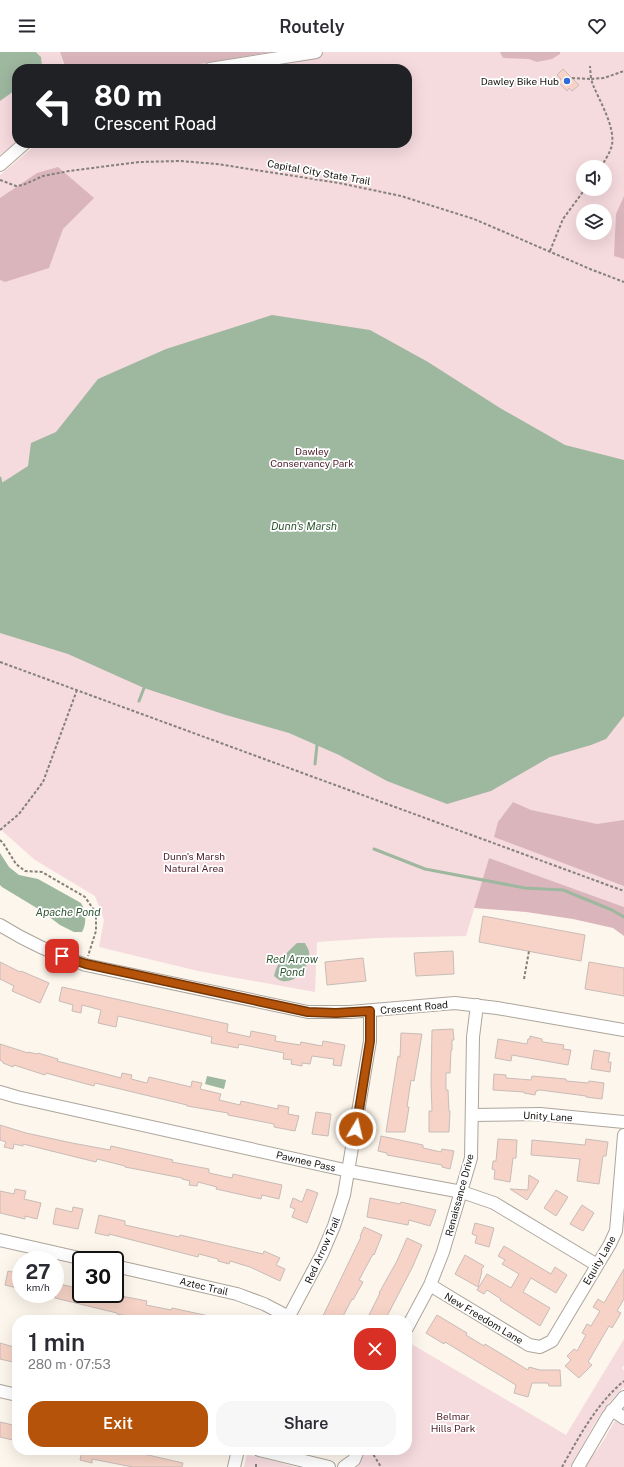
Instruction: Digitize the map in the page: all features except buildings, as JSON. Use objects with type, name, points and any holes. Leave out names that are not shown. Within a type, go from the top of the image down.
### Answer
[{"type":"street","points":[[241,64],[316,52]]},
{"type":"street","points":[[0,165],[19,148]]},
{"type":"street","name":"Crescent Road","points":[[0,925],[51,952],[86,964],[308,1012],[336,1013],[449,1004],[478,1005],[624,1030]]},
{"type":"street","name":"Renaissance Drive","points":[[412,1319],[430,1285],[443,1252],[471,1158],[473,1037],[478,1005]]},
{"type":"street","name":"Red Arrow Trail","points":[[290,1315],[322,1254],[334,1226],[344,1195],[370,1041],[370,1011]]},
{"type":"street","name":"Pawnee Pass","points":[[0,1092],[349,1171],[462,1192],[494,1203],[597,1265]]},
{"type":"street","name":"Unity Lane","points":[[472,1115],[540,1114],[624,1122]]},
{"type":"street","name":"Equity Lane","points":[[540,1347],[552,1341],[610,1244],[616,1231],[624,1135]]},
{"type":"street","points":[[0,1240],[72,1256]]},
{"type":"street","name":"Aztec Trail","points":[[124,1268],[237,1294],[264,1304],[283,1315]]},
{"type":"street","name":"New Freedom Lane","points":[[430,1285],[529,1345],[540,1347]]},
{"type":"street","points":[[0,1391],[12,1394]]},
{"type":"street","points":[[578,1467],[612,1410],[624,1397]]},
{"type":"street","points":[[612,1410],[624,1418]]},
{"type":"street","points":[[234,1467],[237,1455]]},
{"type":"street","points":[[280,1455],[329,1467]]},
{"type":"street","points":[[346,1467],[360,1455]]},
{"type":"path","points":[[590,66],[591,79],[611,127],[613,138],[612,146],[605,160]]},
{"type":"path","points":[[572,78],[604,78],[624,71]]},
{"type":"path","name":"Capital City State Trail","points":[[0,180],[16,186],[23,185],[43,176],[69,171],[139,162],[181,161],[217,164],[339,183],[401,196],[474,219],[624,282]]},
{"type":"path","points":[[550,252],[563,219],[580,196]]},
{"type":"path","points":[[0,662],[624,891]]},
{"type":"path","points":[[0,830],[19,814],[43,782],[78,690]]},
{"type":"path","points":[[0,840],[3,842],[16,864],[25,871],[42,872],[85,897],[92,907],[96,913],[96,931],[86,964]]},
{"type":"path","points":[[524,979],[529,951]]},
{"type":"path","points":[[374,1455],[381,1467]]},
{"type":"green space","points":[[36,52],[60,52],[63,64],[42,64],[41,57]]},
{"type":"green space","name":"Dawley Conservancy Park","points":[[170,52],[624,52],[624,907],[489,858],[466,936],[376,938],[317,942],[315,992],[198,971],[99,947],[104,920],[95,896],[35,860],[0,829],[0,175],[32,148],[412,148],[412,64],[162,64]]},
{"type":"green space","points":[[12,93],[12,146],[0,155],[0,101]]},
{"type":"green space","name":"Belmar Hills Park","points":[[624,1339],[624,1365],[622,1368],[624,1371],[624,1387],[600,1415],[570,1467],[358,1467],[362,1455],[412,1455],[412,1344],[566,1435]]},
{"type":"green space","points":[[624,1409],[624,1467],[584,1467],[598,1449]]},
{"type":"green space","points":[[247,1455],[251,1455],[296,1467],[244,1467]]},
{"type":"shaded area","points":[[60,52],[271,52],[200,64],[64,64]]},
{"type":"shaded area","points":[[500,52],[560,52],[560,54],[552,59],[537,62],[529,59],[503,58]]},
{"type":"shaded area","points":[[58,167],[94,198],[63,229],[49,268],[5,282],[0,280],[0,198],[37,173]]},
{"type":"shaded area","points":[[624,196],[624,259],[614,256],[616,214]]},
{"type":"shaded area","points":[[513,802],[531,810],[597,824],[624,820],[624,886],[494,837],[498,822]]},
{"type":"shaded area","points":[[489,858],[624,907],[624,936],[613,928],[573,919],[526,912],[474,908]]},
{"type":"water","points":[[0,52],[36,52],[41,57],[42,64],[12,64],[12,93],[0,101]]},
{"type":"water","name":"Dunn's Marsh","points":[[272,315],[370,330],[428,362],[500,408],[565,445],[624,460],[624,716],[606,739],[550,757],[491,791],[447,804],[387,781],[339,755],[289,733],[226,715],[144,688],[68,654],[0,633],[0,484],[28,466],[31,443],[56,432],[98,379],[166,349]]},
{"type":"water","name":"Apache Pond","points":[[0,853],[9,867],[19,875],[38,879],[81,903],[84,909],[85,917],[85,925],[82,932],[74,932],[60,925],[40,910],[2,887],[0,885]]},
{"type":"water","name":"Red Arrow Pond","points":[[297,943],[305,943],[309,951],[308,962],[298,977],[293,980],[282,981],[274,976],[275,971],[286,954]]},
{"type":"water","points":[[207,1076],[226,1080],[224,1089],[205,1084]]},
{"type":"waterway","points":[[0,478],[1,483]]},
{"type":"waterway","points":[[139,701],[144,688]]},
{"type":"waterway","points":[[315,764],[317,745]]},
{"type":"waterway","points":[[374,849],[425,869],[525,888],[563,890],[612,910],[624,917]]},
{"type":"place","name":"Dawley Bike Hub","points":[[567,81]]},
{"type":"route","points":[[62,956],[86,964],[274,1006],[308,1012],[336,1013],[370,1011],[370,1041],[356,1129]]},
{"type":"park label","name":"Dunn's Marsh Natural Area","points":[[194,862]]}]
